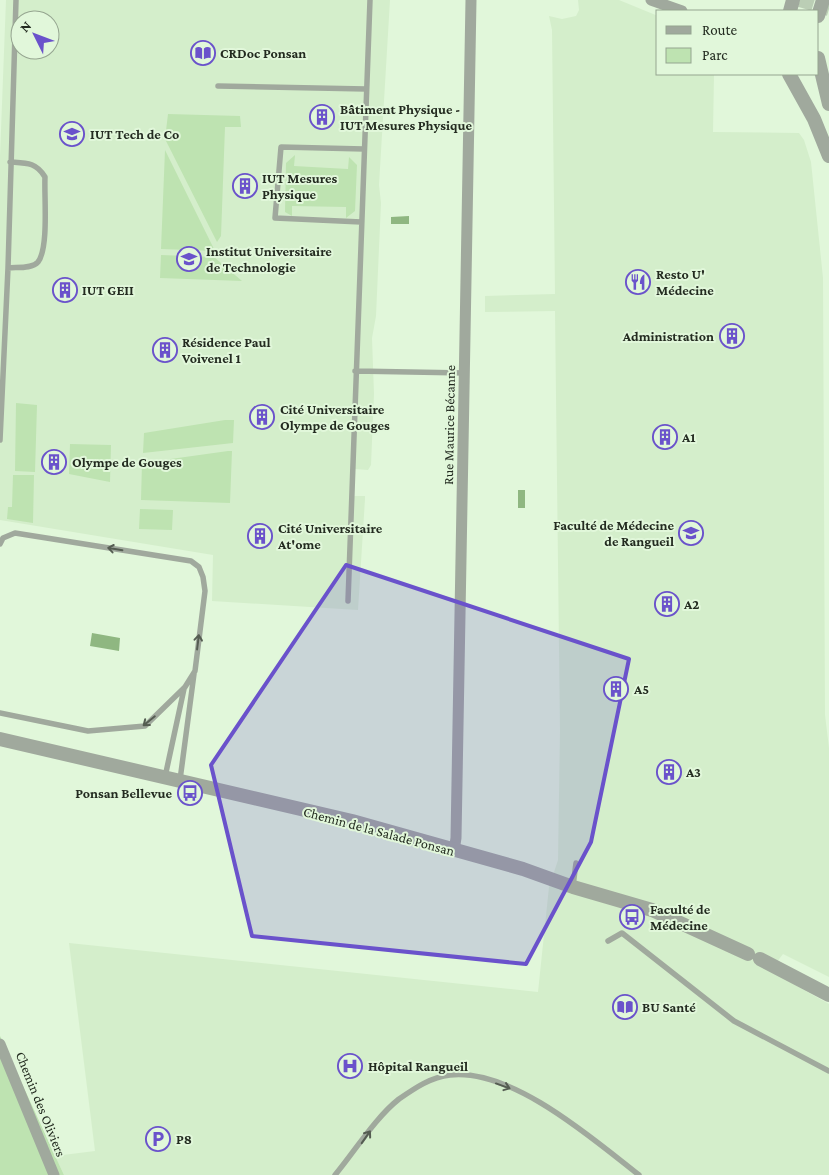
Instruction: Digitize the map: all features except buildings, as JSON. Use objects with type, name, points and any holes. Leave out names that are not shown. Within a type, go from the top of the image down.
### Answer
[{"type":"street","name":"Rue Maurice Bécanne","points":[[454,851],[471,0]]},
{"type":"street","points":[[651,0],[679,10]]},
{"type":"street","points":[[819,13],[823,0]]},
{"type":"street","points":[[821,67],[829,104]]},
{"type":"street","points":[[790,75],[814,119],[829,156]]},
{"type":"street","name":"Chemin de la Salade Ponsan","points":[[0,739],[352,821],[523,869],[573,887],[652,910],[754,957],[829,995]]},
{"type":"street","name":"Chemin des Oliviers","points":[[0,1044],[54,1175]]},
{"type":"lane","points":[[0,440],[8,268],[16,0]]},
{"type":"lane","points":[[348,601],[370,0]]},
{"type":"lane","points":[[218,86],[366,89]]},
{"type":"lane","points":[[361,222],[275,218],[281,147],[364,149]]},
{"type":"lane","points":[[8,268],[31,266],[38,262],[44,250],[45,177],[33,163],[10,162]]},
{"type":"lane","points":[[355,371],[465,373]]},
{"type":"lane","points":[[0,530],[1,541],[15,533],[191,562],[199,567],[204,577],[205,591],[180,780]]},
{"type":"lane","points":[[0,713],[88,731],[145,726],[184,687],[195,671]]},
{"type":"lane","points":[[165,777],[184,687]]},
{"type":"lane","points":[[573,887],[576,863]]},
{"type":"lane","points":[[608,941],[622,932],[734,1021],[829,1071]]},
{"type":"lane","points":[[335,1175],[377,1121],[398,1100],[430,1080],[451,1075],[476,1076],[537,1100],[586,1133],[639,1175]]},
{"type":"highlighted area","points":[[346,565],[629,659],[591,842],[526,964],[252,936],[211,765]]},
{"type":"shaded area","name":"Institut Universitaire de Technologie","points":[[6,0],[390,0],[379,185],[381,203],[376,316],[372,338],[374,394],[371,465],[368,470],[355,469],[354,496],[365,496],[358,610],[212,601],[213,555],[0,520],[0,156]]},
{"type":"shaded area","name":"Faculté de Médecine de Rangueil","points":[[578,0],[619,0],[656,15],[656,75],[714,75],[713,132],[799,133],[804,140],[811,162],[823,278],[825,715],[829,748],[829,977],[783,954],[770,971],[829,1004],[829,1175],[64,1175],[53,1151],[63,1155],[95,1151],[69,943],[538,992],[549,887],[558,860],[560,731],[555,311],[485,312],[485,296],[555,294],[552,30],[549,16],[562,19],[576,16],[579,10]]},
{"type":"shaded area","points":[[409,216],[409,224],[391,224],[391,217]]},
{"type":"shaded area","points":[[518,490],[525,490],[525,508],[518,508]]},
{"type":"shaded area","points":[[92,633],[120,638],[119,651],[90,646]]},
{"type":"green space","points":[[168,114],[240,116],[241,127],[225,127],[221,236],[217,242],[165,139]]},
{"type":"green space","points":[[165,150],[215,251],[161,249]]},
{"type":"green space","points":[[295,155],[294,166],[348,169],[349,157],[357,165],[355,211],[346,218],[346,207],[292,206],[292,216],[285,212],[286,163]]},
{"type":"green space","points":[[161,255],[214,257],[242,281],[160,278]]},
{"type":"green space","points":[[16,403],[37,405],[35,472],[15,471]]},
{"type":"green space","points":[[234,420],[233,443],[143,453],[144,433]]},
{"type":"green space","points":[[70,444],[111,445],[110,482],[69,474]]},
{"type":"green space","points":[[232,451],[230,503],[141,500],[142,463]]},
{"type":"green space","points":[[13,475],[34,475],[33,523],[7,519],[8,507],[12,507]]},
{"type":"green space","points":[[140,509],[173,510],[172,530],[139,529]]},
{"type":"green space","points":[[0,1036],[64,1175],[0,1175]]},
{"type":"tunnel","points":[[800,0],[829,9]]},
{"type":"place","name":"CRDoc Ponsan","points":[[203,53]]},
{"type":"place","name":"Bâtiment Physique - IUT Mesures Physique","points":[[322,117]]},
{"type":"place","name":"IUT Tech de Co","points":[[72,134]]},
{"type":"place","name":"IUT Mesures Physique","points":[[245,186]]},
{"type":"place","name":"Institut Universitaire de Technologie","points":[[189,259]]},
{"type":"place","name":"Resto U' Médecine","points":[[638,282]]},
{"type":"place","name":"IUT GEII","points":[[65,290]]},
{"type":"place","name":"Administration","points":[[732,336]]},
{"type":"place","name":"Résidence Paul Voivenel 1","points":[[165,350]]},
{"type":"place","name":"Cité Universitaire Olympe de Gouges","points":[[262,417]]},
{"type":"place","name":"A1","points":[[665,437]]},
{"type":"place","name":"Olympe de Gouges","points":[[54,462]]},
{"type":"place","name":"Faculté de Médecine de Rangueil","points":[[691,533]]},
{"type":"place","name":"Cité Universitaire At'ome","points":[[260,536]]},
{"type":"place","name":"A2","points":[[667,604]]},
{"type":"place","name":"A5","points":[[616,689]]},
{"type":"place","name":"A3","points":[[669,772]]},
{"type":"place","name":"Ponsan Bellevue","points":[[190,793]]},
{"type":"place","name":"Faculté de Médecine","points":[[632,917]]},
{"type":"place","name":"BU Santé","points":[[625,1007]]},
{"type":"place","name":"Hôpital Rangueil","points":[[350,1066]]},
{"type":"place","name":"P8","points":[[158,1139]]}]
